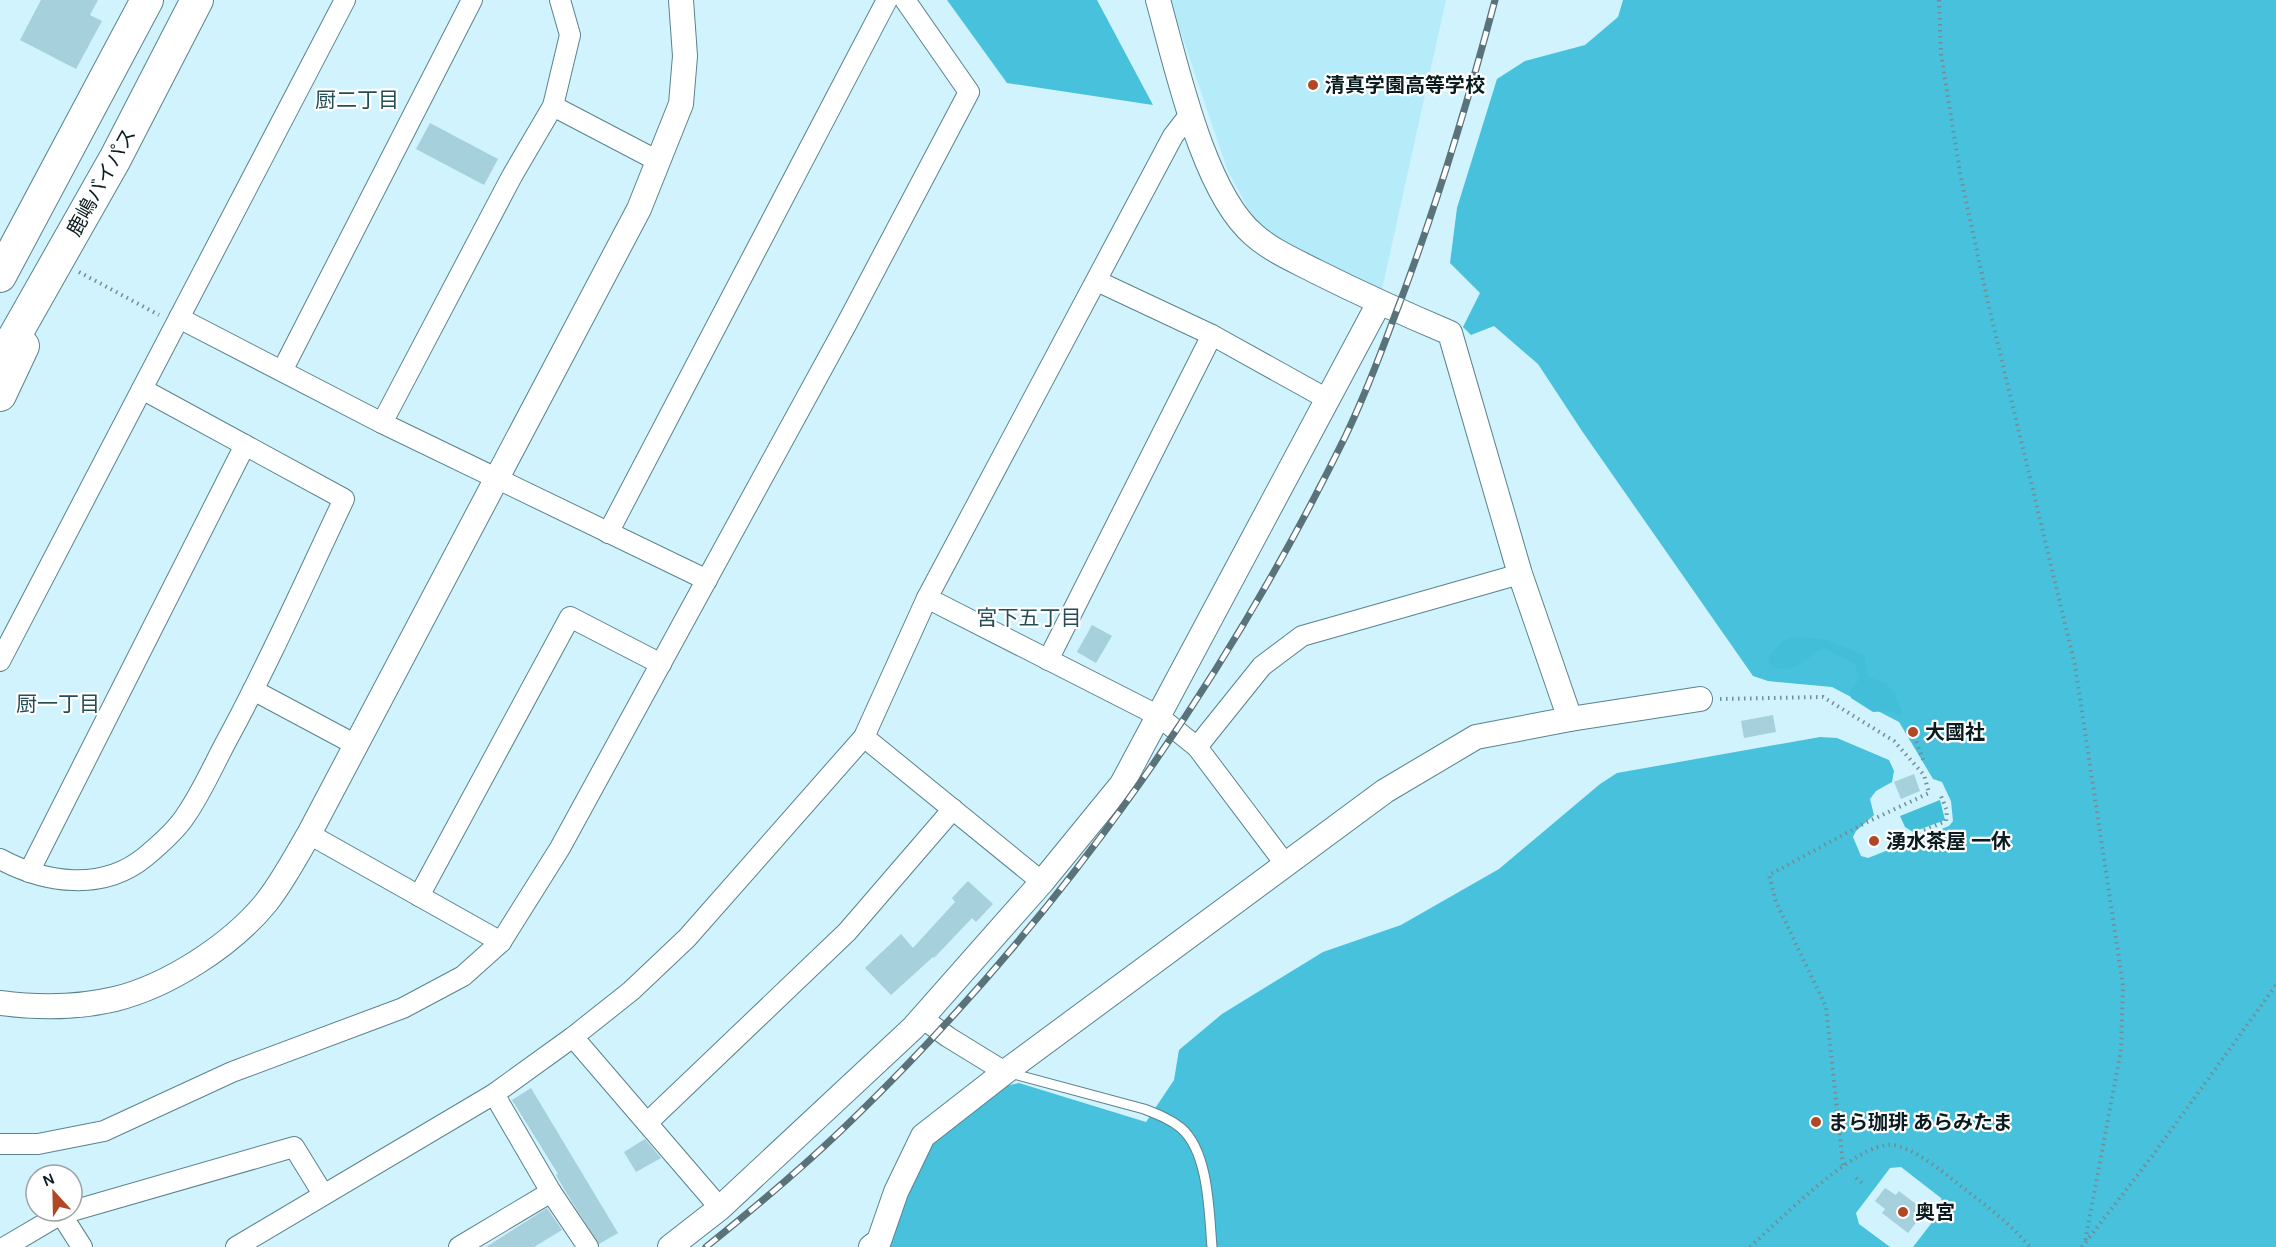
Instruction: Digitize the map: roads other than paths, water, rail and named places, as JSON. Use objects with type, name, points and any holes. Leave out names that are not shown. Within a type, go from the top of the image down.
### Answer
[{"type":"highway","points":[[0,276],[147,0]]},
{"type":"highway","name":"鹿嶋バイパス","points":[[0,362],[115,159],[197,0]]},
{"type":"highway","points":[[0,395],[115,159]]},
{"type":"street","points":[[0,662],[345,0]]},
{"type":"street","points":[[282,371],[472,0]]},
{"type":"street","points":[[382,423],[512,177],[553,106],[570,36],[560,0]]},
{"type":"street","points":[[0,1003],[41,1006],[94,1003],[143,989],[188,968],[231,936],[264,906],[277,888],[309,834],[639,208],[681,104],[685,56],[681,0]]},
{"type":"street","points":[[608,532],[887,0]]},
{"type":"street","points":[[0,1144],[38,1144],[104,1131],[232,1072],[403,1008],[463,976],[501,942],[560,848],[969,92],[905,0]]},
{"type":"street","points":[[1158,0],[1190,114],[1230,208],[1254,235],[1285,255],[1379,303],[1450,333],[1520,574],[1570,719]]},
{"type":"street","points":[[553,106],[658,161]]},
{"type":"street","points":[[236,1247],[494,1094],[573,1038],[631,991],[687,938],[864,737],[927,598],[1173,136],[1190,114]]},
{"type":"street","points":[[1097,281],[1212,334],[1329,400]]},
{"type":"street","points":[[670,1247],[720,1208],[922,1018],[1042,882],[1122,784],[1379,303]]},
{"type":"street","points":[[177,321],[707,580]]},
{"type":"street","points":[[1048,660],[1212,334]]},
{"type":"street","points":[[0,859],[18,869],[59,881],[94,880],[126,869],[144,858],[186,817],[253,690],[344,499],[142,389]]},
{"type":"street","points":[[29,872],[245,445]]},
{"type":"street","points":[[1197,747],[1262,666],[1302,636],[1520,574]]},
{"type":"street","points":[[927,598],[1157,716],[1197,747],[1286,865]]},
{"type":"street","points":[[419,896],[570,618],[661,664]]},
{"type":"street","points":[[253,690],[356,745]]},
{"type":"street","points":[[872,1247],[879,1241],[896,1192],[923,1136],[1005,1072],[1385,791],[1476,737],[1570,719],[1700,699]]},
{"type":"street","points":[[864,737],[1042,882]]},
{"type":"street","points":[[647,1123],[847,932],[953,809]]},
{"type":"street","points":[[309,834],[501,942]]},
{"type":"street","points":[[922,1018],[1005,1072]]},
{"type":"street","points":[[573,1038],[720,1208]]},
{"type":"street","points":[[494,1094],[551,1192],[588,1247]]},
{"type":"street","points":[[84,1207],[294,1147],[323,1194]]},
{"type":"street","points":[[459,1247],[551,1192]]},
{"type":"street","points":[[5,1247],[48,1223]]},
{"type":"street","points":[[72,1223],[82,1247]]},
{"type":"lane","points":[[1005,1072],[1144,1109],[1164,1117],[1182,1129],[1193,1143],[1204,1171],[1212,1247]]},
{"type":"railway","points":[[706,1247],[818,1152],[928,1043],[999,964],[1066,882],[1130,798],[1190,710],[1246,620],[1298,529],[1358,408],[1376,366],[1435,203],[1495,0]]},
{"type":"place","name":"清真学園高等学校","points":[[1313,85]]},
{"type":"place","name":"大國社","points":[[1913,732]]},
{"type":"place","name":"湧水茶屋 一休","points":[[1874,841]]},
{"type":"place","name":"まら珈琲 あらみたま","points":[[1816,1122]]},
{"type":"place","name":"奥宮","points":[[1903,1212]]},
{"type":"district","name":"厨二丁目","points":[[357,100]]},
{"type":"district","name":"宮下五丁目","points":[[1029,618]]},
{"type":"district","name":"厨一丁目","points":[[58,704]]}]
